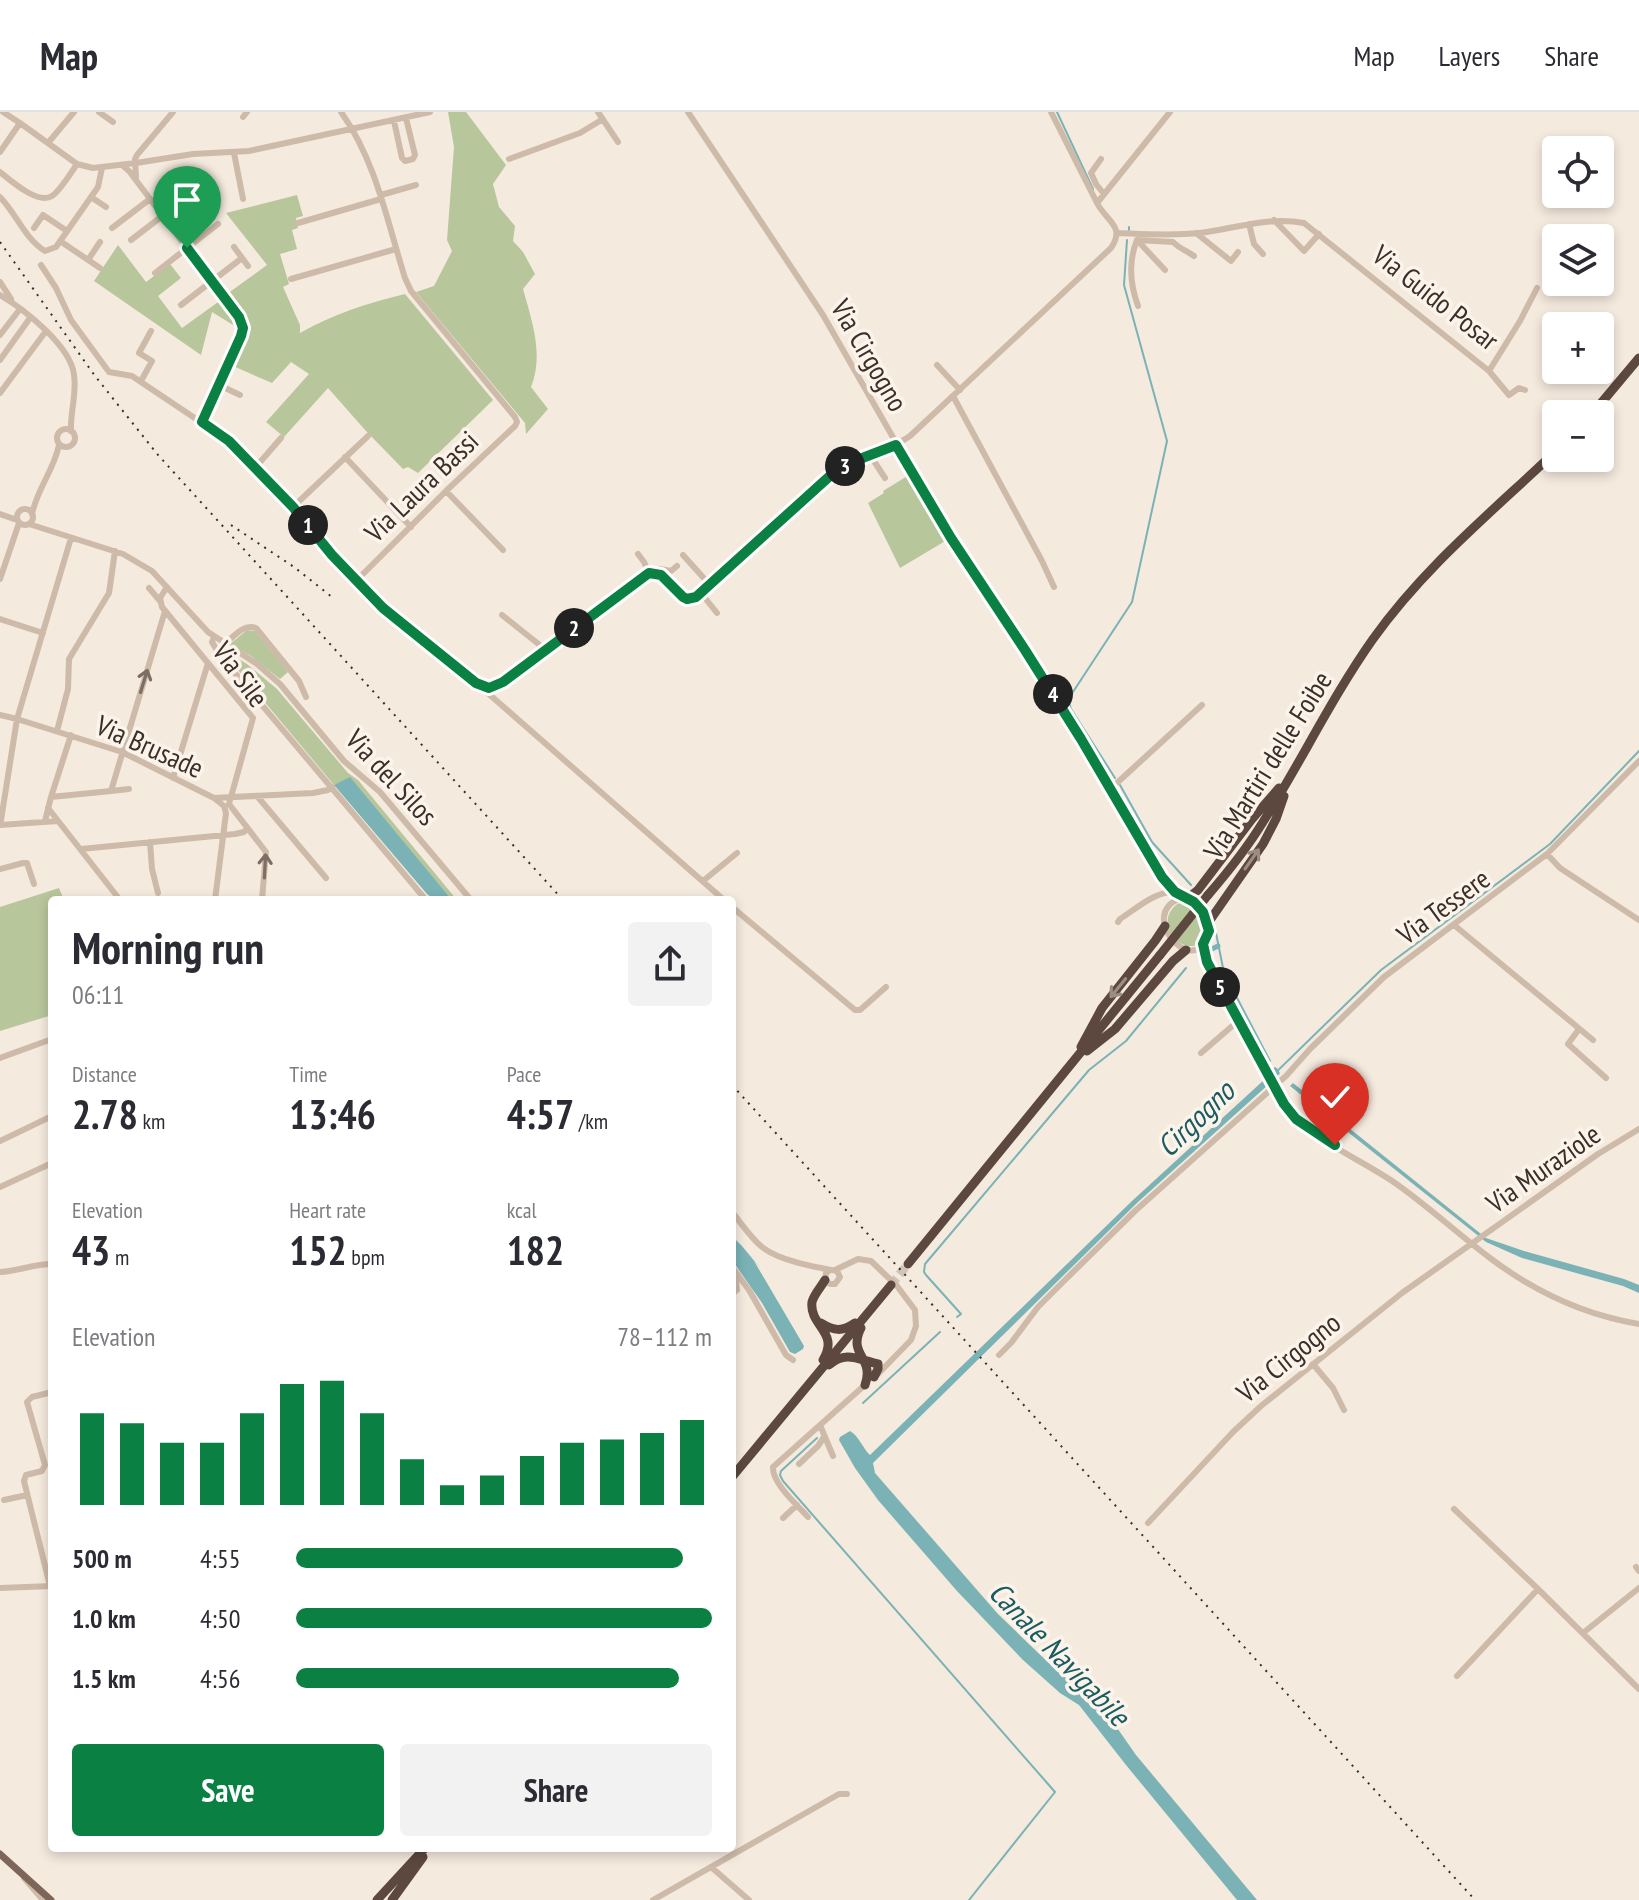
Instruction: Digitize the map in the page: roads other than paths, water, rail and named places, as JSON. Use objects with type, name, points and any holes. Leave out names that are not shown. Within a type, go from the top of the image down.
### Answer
[{"type":"highway","points":[[1604,400],[1639,358]]},
{"type":"highway","name":"Via Martiri delle Foibe","points":[[908,1264],[1252,839],[1346,680],[1397,607],[1460,538],[1542,464]]},
{"type":"highway","points":[[1187,899],[1198,890],[1258,810],[1290,777]]},
{"type":"highway","points":[[1208,923],[1272,828],[1290,777]]},
{"type":"highway","points":[[1074,1060],[1102,1008],[1165,926]]},
{"type":"highway","points":[[1074,1060],[1115,1029],[1173,961],[1189,950]]},
{"type":"highway","points":[[812,1381],[829,1347],[812,1301],[831,1276]]},
{"type":"highway","points":[[736,1472],[891,1285]]},
{"type":"highway","points":[[818,1322],[834,1330],[844,1330],[870,1311]]},
{"type":"highway","points":[[870,1311],[856,1342],[870,1381]]},
{"type":"highway","points":[[812,1381],[835,1359],[849,1356],[878,1364],[870,1381]]},
{"type":"highway","points":[[377,1900],[424,1852]]},
{"type":"highway","points":[[392,1900],[425,1852]]},
{"type":"main road","points":[[0,1854],[51,1900]]},
{"type":"street","points":[[48,143],[74,112]]},
{"type":"street","points":[[99,112],[113,122]]},
{"type":"street","points":[[136,180],[137,155],[173,112]]},
{"type":"street","points":[[291,279],[396,249],[367,156],[341,112]]},
{"type":"street","points":[[7,113],[77,164],[102,168],[193,154],[249,151],[430,112]]},
{"type":"street","name":"Via Cirgogno","points":[[688,112],[818,307],[951,538],[1025,650],[1162,877],[1175,892],[1187,899]]},
{"type":"street","points":[[638,554],[651,573],[661,575],[683,597],[691,598],[701,593],[821,483],[843,467],[910,436],[1111,248],[1117,238],[1117,229],[1097,203],[1051,112]]},
{"type":"street","points":[[1097,203],[1170,112]]},
{"type":"street","points":[[509,159],[580,133],[600,116],[618,142]]},
{"type":"street","points":[[394,121],[405,161],[413,159],[415,155],[406,118]]},
{"type":"street","points":[[0,152],[20,123]]},
{"type":"street","points":[[234,153],[243,199]]},
{"type":"street","points":[[1101,159],[1091,173],[1104,194]]},
{"type":"street","points":[[0,172],[36,198],[44,199],[54,194],[77,164]]},
{"type":"street","points":[[122,165],[236,313],[243,328],[202,422]]},
{"type":"street","points":[[0,197],[40,248],[52,250],[98,187],[102,168]]},
{"type":"street","points":[[298,223],[416,185]]},
{"type":"street","points":[[131,240],[191,194]]},
{"type":"street","points":[[91,197],[106,207]]},
{"type":"street","points":[[112,228],[150,199]]},
{"type":"street","points":[[34,228],[43,215],[67,231]]},
{"type":"street","points":[[1274,220],[1304,251],[1319,234]]},
{"type":"street","name":"Via Guido Posar","points":[[1136,237],[1196,233],[1274,220],[1304,223],[1489,371],[1537,288]]},
{"type":"street","points":[[155,273],[218,224]]},
{"type":"street","points":[[1249,224],[1254,244],[1263,254]]},
{"type":"street","name":"Via Guido Posar","points":[[1117,233],[1173,242],[1194,256]]},
{"type":"street","points":[[1196,233],[1231,261],[1238,252]]},
{"type":"street","points":[[1136,237],[1165,270]]},
{"type":"street","points":[[1136,237],[1131,280],[1138,306]]},
{"type":"street","points":[[60,241],[100,268]]},
{"type":"street","points":[[88,260],[100,242]]},
{"type":"street","points":[[234,247],[248,266]]},
{"type":"street","name":"Via Laura Bassi","points":[[356,581],[517,422],[411,291],[396,249]]},
{"type":"street","points":[[181,305],[242,258]]},
{"type":"street","points":[[41,265],[71,320],[109,372],[141,381],[229,441],[383,608],[476,683],[576,774],[720,896]]},
{"type":"street","points":[[0,282],[13,302],[46,331],[67,355],[73,368],[75,390],[67,430],[57,436],[62,446]]},
{"type":"street","points":[[2,296],[13,302]]},
{"type":"street","points":[[0,335],[20,309]]},
{"type":"street","points":[[0,360],[30,318]]},
{"type":"street","points":[[0,393],[46,331]]},
{"type":"street","points":[[141,381],[152,361],[139,353],[151,331]]},
{"type":"street","points":[[937,365],[960,390]]},
{"type":"street","points":[[1489,371],[1509,395],[1519,388],[1525,390]]},
{"type":"street","points":[[219,385],[240,395]]},
{"type":"street","points":[[953,396],[1054,587]]},
{"type":"street","points":[[62,446],[72,446],[75,441],[74,435],[67,430]]},
{"type":"street","points":[[293,507],[368,436]]},
{"type":"street","points":[[255,468],[281,438]]},
{"type":"street","points":[[0,577],[20,516],[36,498],[62,446]]},
{"type":"street","points":[[870,455],[885,478]]},
{"type":"street","points":[[345,457],[411,527]]},
{"type":"street","points":[[446,491],[503,550]]},
{"type":"street","points":[[29,524],[36,498]]},
{"type":"street","points":[[3,514],[33,515]]},
{"type":"street","points":[[33,515],[45,529]]},
{"type":"street","points":[[20,516],[23,525],[29,524],[115,551],[144,565],[214,637],[212,642],[219,654],[423,896]]},
{"type":"street","points":[[58,821],[1,822],[2,786],[17,719],[71,538]]},
{"type":"street","points":[[57,731],[68,689],[69,659],[109,593],[115,551]]},
{"type":"street","points":[[683,555],[710,585]]},
{"type":"street","points":[[476,683],[485,687],[496,686],[651,573],[660,569],[671,571],[677,566]]},
{"type":"street","points":[[160,601],[167,587]]},
{"type":"street","name":"Via Sile","points":[[149,588],[253,718],[231,798]]},
{"type":"street","points":[[701,593],[717,613]]},
{"type":"street","points":[[111,791],[165,611]]},
{"type":"street","points":[[502,615],[546,650]]},
{"type":"street","points":[[0,619],[43,633]]},
{"type":"street","points":[[225,643],[244,628],[256,628],[293,672],[306,697]]},
{"type":"street","name":"Via del Silos","points":[[214,637],[257,664],[280,684],[344,761],[380,792],[468,896]]},
{"type":"street","points":[[173,778],[208,663]]},
{"type":"street","points":[[280,684],[293,672]]},
{"type":"street","points":[[1110,787],[1202,705]]},
{"type":"street","name":"Via Brusade","points":[[0,715],[122,752],[214,798],[322,792],[332,787]]},
{"type":"street","points":[[45,821],[71,735]]},
{"type":"street","name":"Via Tessere","points":[[999,1355],[1038,1307],[1135,1211],[1274,1087],[1384,977],[1547,854],[1639,761]]},
{"type":"street","points":[[51,797],[129,789]]},
{"type":"street","points":[[257,796],[326,878]]},
{"type":"street","points":[[214,798],[224,806],[226,815],[215,896]]},
{"type":"street","points":[[231,798],[229,804],[267,854],[262,896]]},
{"type":"street","points":[[48,808],[117,896]]},
{"type":"street","points":[[226,815],[237,815]]},
{"type":"street","points":[[81,849],[241,833],[247,828]]},
{"type":"street","points":[[150,842],[158,893]]},
{"type":"street","points":[[703,881],[737,853]]},
{"type":"street","points":[[1547,854],[1560,868],[1639,920]]},
{"type":"street","points":[[0,869],[27,863],[34,884]]},
{"type":"street","points":[[31,874],[42,871]]},
{"type":"street","name":"Via Cirgogno","points":[[1162,877],[1166,892],[1165,910]]},
{"type":"street","points":[[1118,922],[1166,892],[1175,892]]},
{"type":"street","points":[[1189,950],[1203,944],[1208,936],[1208,923],[1198,905],[1187,899],[1173,901],[1165,910],[1165,926],[1174,943],[1207,962],[1267,1075],[1296,1119],[1396,1184],[1476,1243],[1508,1271],[1545,1294],[1593,1313],[1639,1324]]},
{"type":"street","points":[[736,910],[855,1010],[860,1010],[886,987]]},
{"type":"street","points":[[1454,925],[1593,1040]]},
{"type":"street","points":[[1203,944],[1207,962]]},
{"type":"street","points":[[1201,1053],[1238,1021]]},
{"type":"street","points":[[1579,1029],[1568,1044],[1606,1078]]},
{"type":"street","points":[[0,1058],[48,1040]]},
{"type":"street","points":[[0,1141],[48,1118]]},
{"type":"street","name":"Via Muraziole","points":[[1476,1243],[1598,1154],[1639,1129]]},
{"type":"street","points":[[0,1187],[48,1165]]},
{"type":"street","points":[[736,1217],[766,1250],[816,1266],[831,1276],[849,1262],[858,1259],[871,1261],[905,1295],[915,1310],[916,1326],[911,1340],[870,1381],[773,1467],[775,1479],[808,1517]]},
{"type":"street","name":"Via Cirgogno","points":[[1148,1523],[1245,1419],[1402,1293],[1476,1243]]},
{"type":"street","points":[[0,1272],[48,1264]]},
{"type":"street","points":[[736,1273],[749,1289],[786,1355],[793,1360]]},
{"type":"street","points":[[736,1292],[749,1289]]},
{"type":"street","points":[[878,1364],[894,1358]]},
{"type":"street","points":[[1313,1364],[1333,1388],[1344,1410]]},
{"type":"street","points":[[48,1393],[32,1397],[27,1402],[45,1465],[42,1471],[24,1476],[48,1575]]},
{"type":"street","points":[[820,1425],[833,1456]]},
{"type":"street","points":[[799,1464],[824,1437]]},
{"type":"street","points":[[4,1500],[27,1495]]},
{"type":"street","points":[[783,1518],[797,1505]]},
{"type":"street","points":[[1454,1509],[1639,1689]]},
{"type":"street","points":[[0,1588],[48,1586]]},
{"type":"street","points":[[1583,1633],[1639,1588]]},
{"type":"street","points":[[1457,1676],[1538,1589]]},
{"type":"street","points":[[653,1900],[839,1794],[847,1794]]},
{"type":"street","points":[[711,1867],[749,1900]]},
{"type":"street","points":[[23,1875],[43,1900]]},
{"type":"water","points":[[350,777],[449,896],[427,894],[334,785]]},
{"type":"water","points":[[1265,1079],[1269,1084],[1138,1202],[873,1463],[875,1473],[998,1614],[1059,1673],[1099,1702],[1136,1755],[1257,1900],[1237,1900],[1079,1705],[1060,1693],[1023,1660],[957,1591],[878,1500],[839,1440],[850,1431],[870,1455],[1132,1201]]},
{"type":"water","points":[[1293,1083],[1486,1238],[1624,1279],[1639,1285],[1639,1293],[1522,1258],[1486,1242],[1290,1086]]},
{"type":"water","points":[[736,1240],[761,1269],[754,1261],[804,1346],[795,1354],[790,1352],[736,1266]]},
{"type":"waterway","points":[[1057,112],[1093,189]]},
{"type":"waterway","points":[[1115,778],[1069,703],[1071,695],[1132,602],[1167,441],[1124,285],[1127,240]]},
{"type":"waterway","name":"Cirgogno","points":[[1269,1079],[1381,970],[1550,844],[1639,751]]},
{"type":"waterway","points":[[1120,785],[1152,842],[1191,885]]},
{"type":"waterway","points":[[1215,928],[1224,973],[1270,1061]]},
{"type":"waterway","points":[[1212,949],[1218,946]]},
{"type":"waterway","points":[[957,1317],[961,1314],[924,1272],[925,1264],[1089,1070],[1126,1041],[1186,968]]},
{"type":"waterway","points":[[863,1403],[940,1332]]},
{"type":"waterway","points":[[817,1438],[781,1471],[783,1481],[1055,1792],[969,1900]]},
{"type":"tunnel","points":[[891,1285],[908,1264]]},
{"type":"railway","points":[[0,242],[95,376],[158,455],[559,896]]},
{"type":"railway","points":[[231,525],[332,597]]},
{"type":"railway","points":[[736,1089],[1475,1900]]},
{"type":"water label","name":"Canale Navigabile","points":[[1060,1653]]}]
